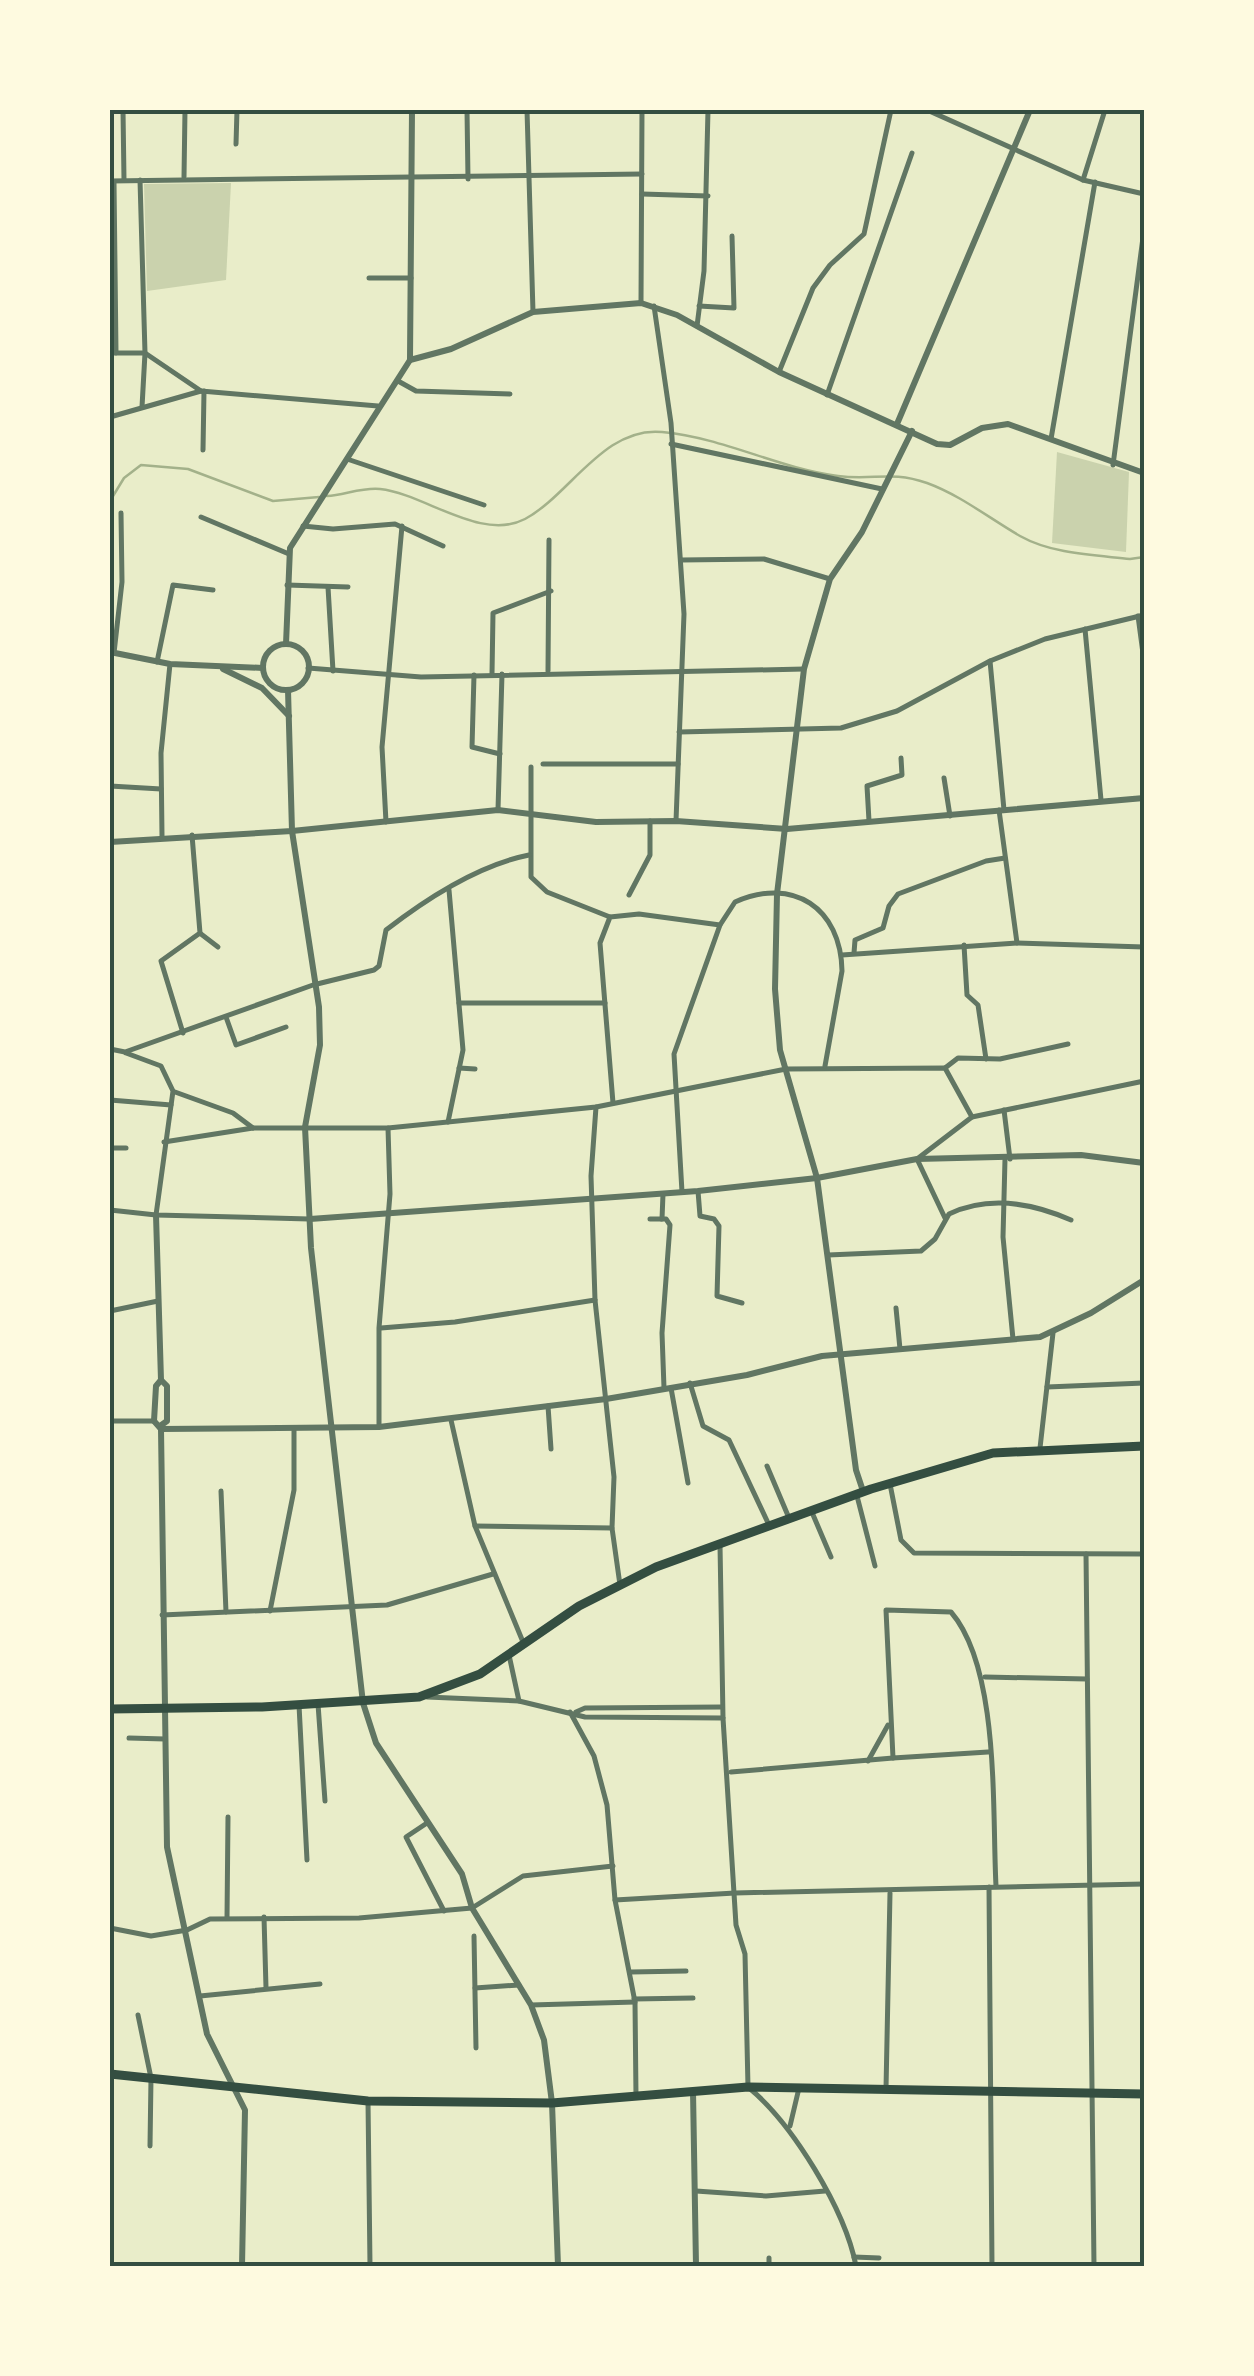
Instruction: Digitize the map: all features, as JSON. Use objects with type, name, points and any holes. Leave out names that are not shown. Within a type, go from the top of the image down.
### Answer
[{"type":"highway","points":[[110,1709],[299,1705],[419,1697],[452,1688],[620,1585],[720,1542],[890,1482],[975,1457],[1040,1448],[1144,1446]]},
{"type":"highway","points":[[110,2074],[368,2100],[552,2103],[748,2087],[1144,2094]]},
{"type":"street","points":[[122,110],[124,180]]},
{"type":"street","points":[[184,177],[185,110]]},
{"type":"street","points":[[236,144],[237,110]]},
{"type":"street","points":[[286,644],[289,554],[322,492],[410,360],[412,110]]},
{"type":"street","points":[[466,110],[468,179]]},
{"type":"street","points":[[528,110],[533,312]]},
{"type":"street","points":[[642,110],[642,303]]},
{"type":"street","points":[[696,326],[708,196],[708,110]]},
{"type":"street","points":[[779,372],[813,288],[830,265],[864,234],[891,110]]},
{"type":"street","points":[[927,110],[1083,180],[1144,194]]},
{"type":"street","points":[[897,424],[1030,110]]},
{"type":"street","points":[[1083,180],[1105,110]]},
{"type":"street","points":[[827,394],[912,153]]},
{"type":"street","points":[[202,391],[145,353],[113,354],[112,181],[184,177],[468,179],[642,174]]},
{"type":"street","points":[[140,180],[145,353],[142,406]]},
{"type":"street","points":[[1051,439],[1095,182]]},
{"type":"street","points":[[642,194],[708,196]]},
{"type":"street","points":[[1113,464],[1144,230]]},
{"type":"street","points":[[864,234],[880,240]]},
{"type":"street","points":[[699,306],[734,308],[732,236]]},
{"type":"street","points":[[369,278],[411,278]]},
{"type":"street","points":[[410,360],[451,349],[533,312],[642,303],[696,326],[779,372],[944,446],[982,428],[1008,424],[1144,473]]},
{"type":"street","points":[[654,306],[670,422],[684,614],[676,821]]},
{"type":"street","points":[[398,380],[416,391],[510,394]]},
{"type":"street","points":[[202,391],[203,450]]},
{"type":"street","points":[[110,417],[202,391],[378,406]]},
{"type":"street","points":[[874,1566],[856,1470],[817,1178],[786,1069],[775,989],[777,894],[804,670],[830,579],[862,532],[912,431]]},
{"type":"street","points":[[671,441],[882,489]]},
{"type":"street","points":[[344,458],[484,506]]},
{"type":"street","points":[[121,513],[122,582],[112,653],[170,664],[263,668]]},
{"type":"street","points":[[201,517],[289,554]]},
{"type":"street","points":[[303,526],[402,526],[443,546]]},
{"type":"street","points":[[386,822],[382,779],[387,674],[402,526]]},
{"type":"street","points":[[548,672],[552,591],[549,540]]},
{"type":"street","points":[[680,560],[764,559],[830,579]]},
{"type":"street","points":[[156,662],[173,585],[213,590]]},
{"type":"street","points":[[287,585],[348,587]]},
{"type":"street","points":[[328,587],[333,671]]},
{"type":"street","points":[[492,674],[493,613],[552,591]]},
{"type":"street","points":[[678,732],[842,728],[897,711],[990,661],[1085,628],[1141,615],[1144,660]]},
{"type":"street","points":[[1085,628],[1102,800]]},
{"type":"street","points":[[263,668],[270,651],[286,644]]},
{"type":"street","points":[[263,668],[274,687],[288,690],[300,685],[308,668],[302,652],[286,644]]},
{"type":"street","points":[[990,661],[1005,858],[1017,943]]},
{"type":"street","points":[[162,836],[160,789],[170,664]]},
{"type":"street","points":[[222,668],[262,688],[290,717]]},
{"type":"street","points":[[308,668],[474,675],[804,670]]},
{"type":"street","points":[[498,810],[502,674]]},
{"type":"street","points":[[474,675],[472,747],[500,754]]},
{"type":"street","points":[[288,690],[292,831],[313,985],[320,1007],[320,1045],[305,1127],[310,1219],[363,1702],[376,1743],[462,1874],[472,1908],[530,2004],[550,2061],[558,2266]]},
{"type":"street","points":[[870,824],[868,786],[899,778],[903,771],[901,758]]},
{"type":"street","points":[[543,764],[678,764]]},
{"type":"street","points":[[531,767],[529,855],[531,877],[538,886],[610,917],[639,914],[720,925]]},
{"type":"street","points":[[944,778],[950,816]]},
{"type":"street","points":[[110,786],[160,789]]},
{"type":"street","points":[[110,842],[292,831],[498,810],[596,822],[676,821],[786,829],[1144,798]]},
{"type":"street","points":[[629,895],[650,855],[650,821]]},
{"type":"street","points":[[192,835],[200,933],[218,948]]},
{"type":"street","points":[[125,1052],[313,985],[374,970],[379,966],[381,938],[409,911],[492,864],[529,855]]},
{"type":"street","points":[[854,953],[854,940],[883,928],[889,906],[898,894],[986,861],[1005,858]]},
{"type":"street","points":[[448,1122],[459,1068],[459,1003],[449,890]]},
{"type":"street","points":[[682,1192],[674,1090],[678,1038],[720,925],[735,902],[777,894],[799,896],[818,906],[842,955],[826,1066]]},
{"type":"street","points":[[610,917],[600,943],[613,1103]]},
{"type":"street","points":[[183,1033],[161,961],[200,933]]},
{"type":"street","points":[[842,955],[1017,943],[1144,946]]},
{"type":"street","points":[[964,945],[967,995],[978,1005],[986,1059]]},
{"type":"street","points":[[459,1003],[605,1003]]},
{"type":"street","points":[[226,1017],[236,1045],[286,1028]]},
{"type":"street","points":[[164,1142],[253,1128],[388,1128],[596,1106],[786,1069],[945,1068],[958,1058],[986,1059],[1068,1044]]},
{"type":"street","points":[[110,1049],[161,1066],[168,1072],[173,1091],[156,1215],[167,1847],[208,2034],[245,2110],[248,2131],[242,2266]]},
{"type":"street","points":[[459,1068],[475,1070]]},
{"type":"street","points":[[945,1068],[972,1117]]},
{"type":"street","points":[[917,1159],[972,1117],[1144,1081]]},
{"type":"street","points":[[173,1091],[233,1113],[253,1128]]},
{"type":"street","points":[[110,1100],[170,1105]]},
{"type":"street","points":[[596,1106],[590,1200],[595,1300],[614,1477],[612,1528],[620,1585]]},
{"type":"street","points":[[1004,1110],[1007,1159],[1002,1203],[1013,1338]]},
{"type":"street","points":[[379,1427],[388,1128]]},
{"type":"street","points":[[110,1148],[126,1148]]},
{"type":"street","points":[[110,1210],[310,1219],[698,1191],[817,1178],[917,1159],[1081,1156],[1144,1163]]},
{"type":"street","points":[[917,1159],[945,1218]]},
{"type":"street","points":[[698,1191],[700,1216],[714,1219],[719,1226],[717,1296],[742,1302]]},
{"type":"street","points":[[662,1194],[662,1219]]},
{"type":"street","points":[[828,1256],[921,1251],[935,1239],[945,1218],[962,1208],[1002,1203],[1038,1207],[1071,1220]]},
{"type":"street","points":[[650,1218],[662,1219],[670,1226],[662,1333],[667,1387],[688,1484]]},
{"type":"street","points":[[110,1421],[334,1431],[451,1420],[606,1398],[842,1354],[1053,1334],[1144,1280]]},
{"type":"street","points":[[379,1328],[455,1322],[595,1300]]},
{"type":"street","points":[[110,1311],[158,1301]]},
{"type":"street","points":[[896,1308],[900,1348]]},
{"type":"street","points":[[1040,1448],[1053,1334]]},
{"type":"street","points":[[158,1425],[167,1421],[167,1386],[161,1380]]},
{"type":"street","points":[[690,1383],[703,1426],[729,1440],[769,1526]]},
{"type":"street","points":[[1047,1387],[1144,1383]]},
{"type":"street","points":[[548,1406],[551,1449]]},
{"type":"street","points":[[451,1420],[475,1526],[523,1642]]},
{"type":"street","points":[[270,1611],[294,1490],[294,1431]]},
{"type":"street","points":[[767,1466],[788,1518]]},
{"type":"street","points":[[890,1482],[901,1540],[914,1553],[1144,1554]]},
{"type":"street","points":[[221,1492],[226,1612]]},
{"type":"street","points":[[811,1510],[831,1558]]},
{"type":"street","points":[[475,1526],[612,1528]]},
{"type":"street","points":[[720,1542],[722,1707],[730,1772],[736,1925],[745,1954],[748,2087],[790,2126],[825,2191],[856,2266]]},
{"type":"street","points":[[1086,1554],[1094,2266]]},
{"type":"street","points":[[162,1615],[351,1608],[417,1598],[493,1574]]},
{"type":"street","points":[[892,1758],[886,1610],[951,1612],[984,1677],[993,1886],[992,2266]]},
{"type":"street","points":[[508,1654],[519,1701]]},
{"type":"street","points":[[984,1677],[1086,1679]]},
{"type":"street","points":[[419,1697],[519,1701],[585,1717],[723,1718]]},
{"type":"street","points":[[318,1704],[325,1801]]},
{"type":"street","points":[[299,1705],[308,1860]]},
{"type":"street","points":[[573,1712],[585,1708],[722,1707]]},
{"type":"street","points":[[573,1712],[598,1767],[616,1900],[631,1972],[636,2096]]},
{"type":"street","points":[[868,1762],[890,1721]]},
{"type":"street","points":[[129,1738],[165,1739]]},
{"type":"street","points":[[730,1772],[988,1752]]},
{"type":"street","points":[[226,1918],[228,1817]]},
{"type":"street","points":[[427,1823],[406,1837],[444,1911]]},
{"type":"street","points":[[110,1928],[152,1936],[188,1930],[210,1919],[321,1920],[472,1908],[522,1876],[613,1866]]},
{"type":"street","points":[[616,1900],[735,1892],[1144,1884]]},
{"type":"street","points":[[886,2090],[890,1891]]},
{"type":"street","points":[[264,1918],[266,1988]]},
{"type":"street","points":[[474,1936],[476,2048]]},
{"type":"street","points":[[631,1972],[686,1971]]},
{"type":"street","points":[[200,1996],[320,1984]]},
{"type":"street","points":[[475,1988],[519,1985]]},
{"type":"street","points":[[530,2004],[693,1998]]},
{"type":"street","points":[[138,2015],[151,2078],[150,2146]]},
{"type":"street","points":[[790,2126],[799,2088]]},
{"type":"street","points":[[692,2091],[696,2266]]},
{"type":"street","points":[[368,2100],[370,2266]]},
{"type":"street","points":[[696,2191],[766,2196],[825,2191]]},
{"type":"street","points":[[854,2257],[879,2258]]},
{"type":"green space","points":[[231,183],[226,280],[147,291],[144,184]]},
{"type":"green space","points":[[1057,452],[1129,472],[1126,552],[1052,543]]},
{"type":"waterway","points":[[327,496],[380,489],[472,521],[508,525],[541,508],[622,440],[641,433],[662,432],[708,440],[816,472],[914,479],[951,494],[1020,536],[1046,547],[1130,559],[1144,557]]},
{"type":"waterway","points":[[110,501],[124,478],[141,465],[188,469],[273,501],[319,497]]}]
